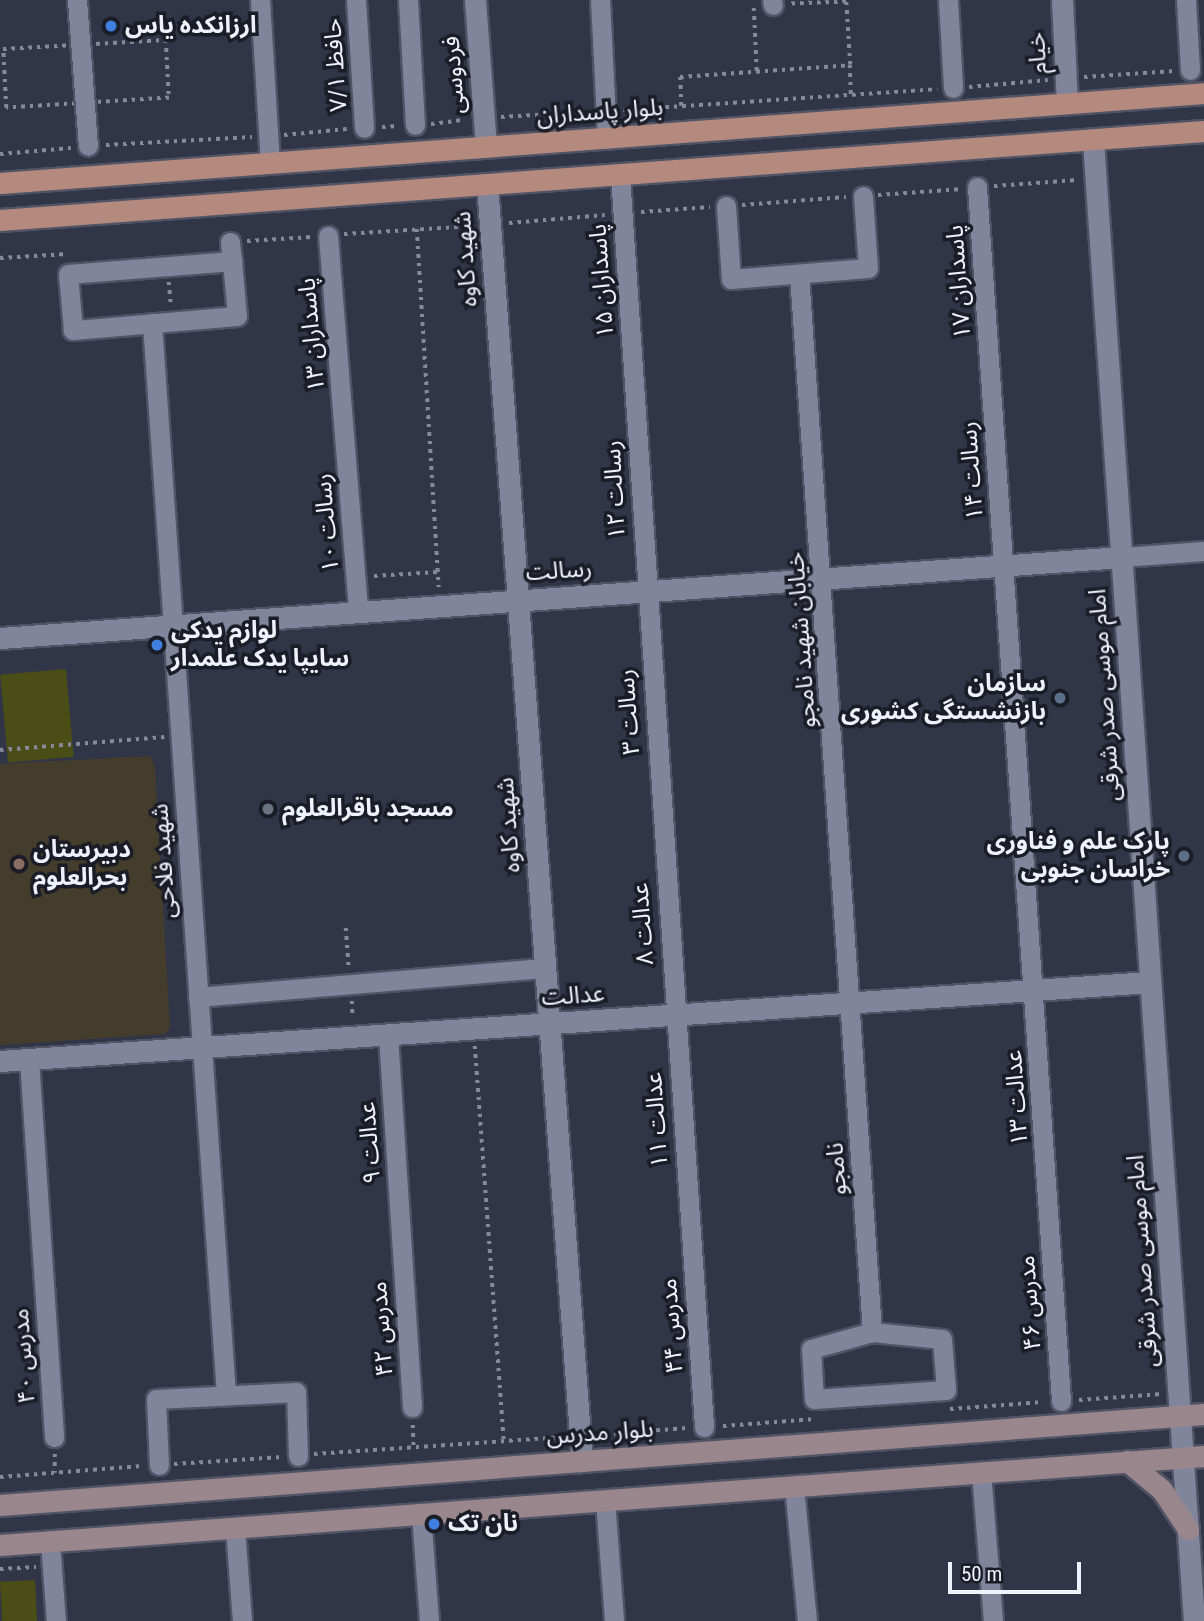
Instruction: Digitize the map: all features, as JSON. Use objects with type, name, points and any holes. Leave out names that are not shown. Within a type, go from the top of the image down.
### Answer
[{"type":"main road","name":"بلوار پاسداران","points":[[0,183],[1204,93]]},
{"type":"main road","points":[[0,220],[1204,131]]},
{"type":"main road","name":"بلوار مدرس","points":[[0,1505],[1204,1414]]},
{"type":"main road","points":[[0,1545],[1204,1456]]},
{"type":"main road","points":[[1127,1461],[1162,1490],[1188,1529]]},
{"type":"street","points":[[77,0],[88,146]]},
{"type":"street","points":[[260,0],[270,163]]},
{"type":"street","name":"حافظ ۷/۱","points":[[356,0],[364,128]]},
{"type":"street","points":[[408,0],[415,125]]},
{"type":"street","name":"فردوسی","points":[[475,0],[486,147]]},
{"type":"street","points":[[600,0],[607,139]]},
{"type":"street","points":[[948,0],[953,88]]},
{"type":"street","name":"خیام","points":[[1062,0],[1067,103]]},
{"type":"street","points":[[1186,0],[1190,70]]},
{"type":"street","name":"امام موسی صدر شرقی","points":[[1093,140],[1194,1621]]},
{"type":"street","name":"پاسداران ۱۵","points":[[620,175],[633,385]]},
{"type":"street","name":"شهید کاوه","points":[[487,184],[582,1461]]},
{"type":"street","name":"پاسداران ۱۷","points":[[977,187],[990,373]]},
{"type":"street","points":[[726,206],[731,279],[869,268],[863,196]]},
{"type":"street","name":"پاسداران ۱۳","points":[[328,236],[344,431]]},
{"type":"street","points":[[231,252],[236,316],[73,330],[68,274],[231,252]]},
{"type":"street","name":"خیابان شهید نامجو","points":[[799,274],[852,1003]]},
{"type":"street","name":"شهید فلاحی","points":[[152,323],[226,1395]]},
{"type":"street","name":"رسالت ۱۴","points":[[990,373],[1021,803]]},
{"type":"street","name":"رسالت ۱۲","points":[[633,385],[645,591]]},
{"type":"street","name":"رسالت ۱۰","points":[[344,431],[358,612]]},
{"type":"street","points":[[1122,557],[1204,551]]},
{"type":"street","name":"رسالت","points":[[0,638],[1122,557]]},
{"type":"street","name":"رسالت ۳","points":[[645,591],[662,829]]},
{"type":"street","name":"عدالت ۱۳","points":[[1021,803],[1048,1203]]},
{"type":"street","name":"عدالت ۸","points":[[662,829],[674,1015]]},
{"type":"street","points":[[198,997],[546,968]]},
{"type":"street","name":"عدالت","points":[[0,1061],[1150,982]]},
{"type":"street","name":"نامجو","points":[[852,1003],[872,1332]]},
{"type":"street","name":"عدالت ۱۱","points":[[674,1015],[689,1222]]},
{"type":"street","name":"عدالت ۹","points":[[388,1035],[401,1248]]},
{"type":"street","name":"مدرس ۴۰","points":[[29,1059],[54,1437]]},
{"type":"street","name":"مدرس ۴۶","points":[[1048,1203],[1060,1401]]},
{"type":"street","name":"مدرس ۴۴","points":[[689,1222],[704,1427]]},
{"type":"street","name":"مدرس ۴۲","points":[[401,1248],[412,1407]]},
{"type":"street","points":[[872,1332],[942,1339],[946,1390],[814,1399],[811,1349],[872,1332]]},
{"type":"street","points":[[159,1465],[156,1399],[296,1392],[298,1455]]},
{"type":"street","points":[[981,1472],[993,1621]]},
{"type":"street","points":[[794,1486],[807,1621]]},
{"type":"street","points":[[605,1500],[614,1621]]},
{"type":"street","points":[[422,1514],[429,1621]]},
{"type":"street","points":[[235,1528],[242,1621]]},
{"type":"street","points":[[50,1542],[56,1621]]},
{"type":"path","points":[[757,72],[754,7],[773,3],[846,2],[852,95]]},
{"type":"path","points":[[166,40],[169,98],[84,104],[6,108],[3,50],[166,40]]},
{"type":"path","points":[[681,106],[680,77],[850,65]]},
{"type":"path","points":[[0,154],[1190,70]]},
{"type":"path","points":[[231,252],[328,236],[1096,179]]},
{"type":"path","points":[[417,229],[440,606]]},
{"type":"path","points":[[0,258],[69,254]]},
{"type":"path","points":[[356,577],[438,572]]},
{"type":"path","points":[[0,750],[180,735]]},
{"type":"path","points":[[474,1029],[506,1467]]},
{"type":"path","points":[[412,1407],[414,1448]]},
{"type":"path","points":[[0,1569],[52,1566]]},
{"type":"shaded area","points":[[66,669],[74,757],[8,762],[0,675]]},
{"type":"shaded area","points":[[150,756],[155,767],[170,1028],[165,1034],[0,1045],[0,764]]},
{"type":"shaded area","points":[[35,1580],[37,1621],[2,1621],[0,1582]]},
{"type":"place","name":"ارزانکده یاس","points":[[111,26]]},
{"type":"place","name":"لوازم یدکی سایپا یدک علمدار","points":[[157,645]]},
{"type":"place","name":"سازمان بازنشستگی کشوری","points":[[1060,698]]},
{"type":"place","name":"مسجد باقرالعلوم","points":[[268,809]]},
{"type":"place","name":"پارک علم و فناوری خراسان جنوبی","points":[[1184,856]]},
{"type":"place","name":"دبیرستان بحرالعلوم","points":[[19,864]]},
{"type":"place","name":"نان تک","points":[[434,1524]]}]
